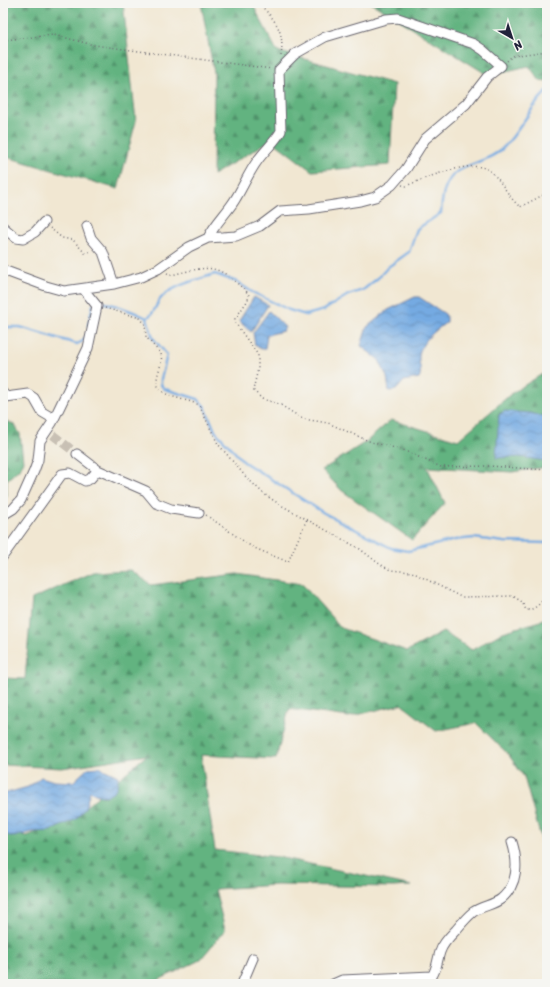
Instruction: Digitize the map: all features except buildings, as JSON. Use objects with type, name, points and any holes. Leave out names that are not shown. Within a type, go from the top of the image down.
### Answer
[{"type":"street","points":[[3,270],[48,287],[64,291],[84,290],[141,277],[158,269],[189,247],[208,238],[236,236],[260,226],[280,211],[309,209],[360,201],[376,196],[392,185],[406,169],[425,139],[466,104],[487,77],[501,66],[484,50],[474,44],[398,18],[386,18],[325,37],[295,54],[279,70],[281,131],[250,171],[236,199],[212,229],[208,238]]},
{"type":"street","points":[[3,227],[16,238],[22,239],[35,232],[44,222]]},
{"type":"street","points":[[87,226],[92,238],[103,252],[114,284]]},
{"type":"street","points":[[3,515],[13,509],[21,500],[38,460],[40,441],[50,433],[54,419],[88,348],[97,306],[84,290]]},
{"type":"street","points":[[3,393],[6,397],[28,394],[34,398],[42,412],[54,419]]},
{"type":"street","points":[[77,454],[98,470],[146,491],[156,503],[199,514]]},
{"type":"street","points":[[3,556],[62,474],[70,473],[85,481],[98,470]]},
{"type":"street","points":[[333,984],[342,980],[432,976],[435,972],[440,951],[456,929],[474,912],[501,899],[514,880],[517,867],[517,858],[512,842]]},
{"type":"street","points":[[242,984],[253,958]]},
{"type":"path","points":[[3,40],[54,35],[94,45],[279,70],[282,52],[280,32],[274,19],[258,3]]},
{"type":"path","points":[[501,66],[512,56],[547,52]]},
{"type":"path","points":[[392,185],[406,186],[444,171],[477,167],[490,170],[520,207],[547,193]]},
{"type":"path","points":[[44,222],[62,238],[74,240],[85,253],[99,247]]},
{"type":"path","points":[[158,269],[171,275],[206,267],[222,271],[231,276],[249,294],[248,300],[235,319],[240,330],[258,355],[258,369],[253,390],[262,398],[279,404],[303,419],[328,423],[371,442],[403,450],[441,467],[489,466],[547,470]]},
{"type":"path","points":[[97,306],[140,318],[143,321],[146,337],[161,354],[157,385],[167,394],[198,406],[218,444],[246,477],[264,494],[279,504],[360,549],[390,570],[412,572],[461,597],[513,596],[522,602],[526,610],[532,610],[547,595]]},
{"type":"path","points":[[199,514],[210,517],[230,534],[252,547],[288,562],[308,519]]},
{"type":"green space","points":[[3,3],[123,3],[136,121],[118,189],[3,156]]},
{"type":"green space","points":[[201,3],[252,3],[277,51],[394,84],[390,165],[312,171],[271,140],[213,175],[214,73]]},
{"type":"green space","points":[[371,3],[547,3],[547,82],[540,81],[529,66],[488,75]]},
{"type":"green space","points":[[547,371],[547,467],[512,472],[427,467],[445,503],[412,540],[341,490],[322,470],[367,441],[391,420],[458,440],[512,393]]},
{"type":"green space","points":[[3,419],[15,425],[20,434],[23,461],[20,468],[7,480],[7,496],[3,498]]},
{"type":"green space","points":[[131,570],[151,585],[237,574],[302,584],[341,628],[407,651],[443,632],[472,650],[503,632],[540,621],[547,616],[547,844],[542,842],[524,777],[508,754],[476,723],[436,731],[401,704],[349,717],[289,709],[276,759],[201,755],[215,850],[278,857],[412,886],[277,885],[215,889],[225,930],[200,960],[150,984],[3,984],[3,832],[27,836],[71,819],[147,755],[62,768],[3,765],[3,678],[25,679],[32,599],[93,572]]},
{"type":"water","points":[[254,297],[268,305],[251,332],[239,321]]},
{"type":"water","points":[[415,297],[419,297],[445,314],[447,317],[447,322],[429,337],[422,346],[419,356],[421,373],[419,378],[404,381],[396,390],[389,391],[387,377],[379,360],[361,346],[367,327],[388,310]]},
{"type":"water","points":[[269,311],[285,327],[283,331],[267,335],[265,349],[261,349],[255,345],[253,333]]},
{"type":"water","points":[[504,411],[530,413],[541,416],[547,415],[547,461],[519,457],[496,458],[499,415]]},
{"type":"water","points":[[99,767],[118,776],[116,788],[111,794],[104,796],[96,795],[90,791],[85,808],[76,819],[50,831],[32,832],[14,837],[3,834],[3,794],[28,787],[41,777],[54,781],[73,782],[88,768]]},
{"type":"waterway","points":[[147,318],[150,316],[160,299],[174,288],[215,274],[237,282],[252,292],[289,310],[306,315],[324,310],[348,295],[363,290],[378,278],[388,267],[409,252],[417,229],[441,213],[445,188],[453,175],[464,168],[496,154],[502,149],[547,91]]},
{"type":"waterway","points":[[97,303],[114,305],[147,318],[153,338],[167,355],[161,385],[165,389],[198,399],[205,407],[215,431],[244,462],[324,513],[391,548],[408,551],[455,540],[474,538],[504,542],[547,543]]},
{"type":"waterway","points":[[88,326],[93,305]]},
{"type":"waterway","points":[[3,327],[20,327],[77,344],[83,341],[87,334]]},
{"type":"tunnel","points":[[53,435],[77,454]]}]
